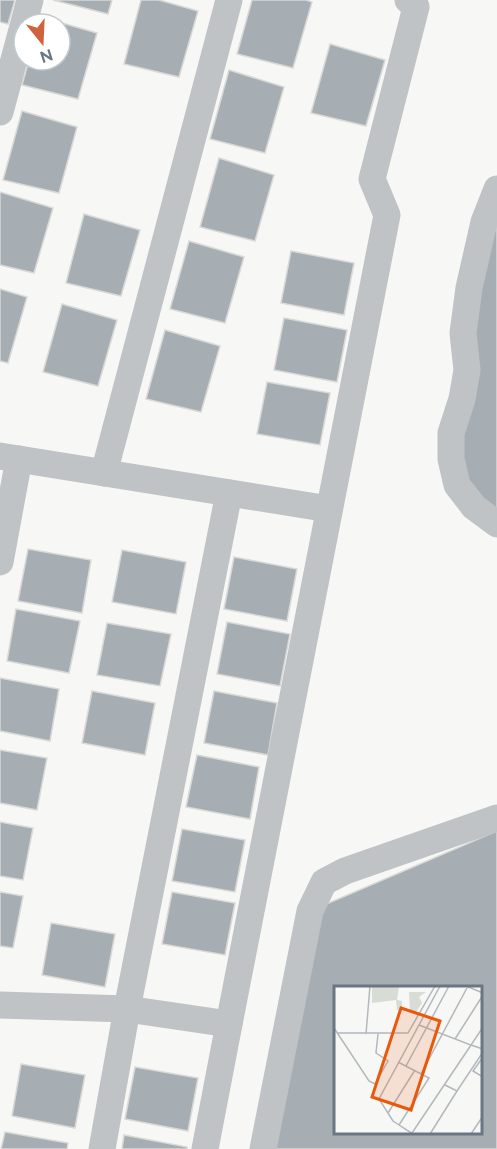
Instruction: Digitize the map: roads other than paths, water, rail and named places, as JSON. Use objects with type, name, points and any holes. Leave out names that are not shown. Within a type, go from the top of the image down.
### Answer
[{"type":"street","points":[[0,112],[30,0]]},
{"type":"street","points":[[105,473],[229,0]]},
{"type":"street","points":[[205,1149],[387,215],[372,179],[416,7],[408,0]]},
{"type":"street","points":[[497,189],[484,222],[469,288],[463,333],[466,370],[462,399],[451,433],[452,459],[457,485],[474,507],[497,524]]},
{"type":"street","points":[[0,562],[9,458],[329,508]]},
{"type":"street","points":[[102,1149],[127,1009],[229,493]]},
{"type":"street","points":[[263,1149],[310,911],[324,882],[345,871],[497,818]]},
{"type":"street","points":[[0,1005],[127,1009],[229,1024]]}]
